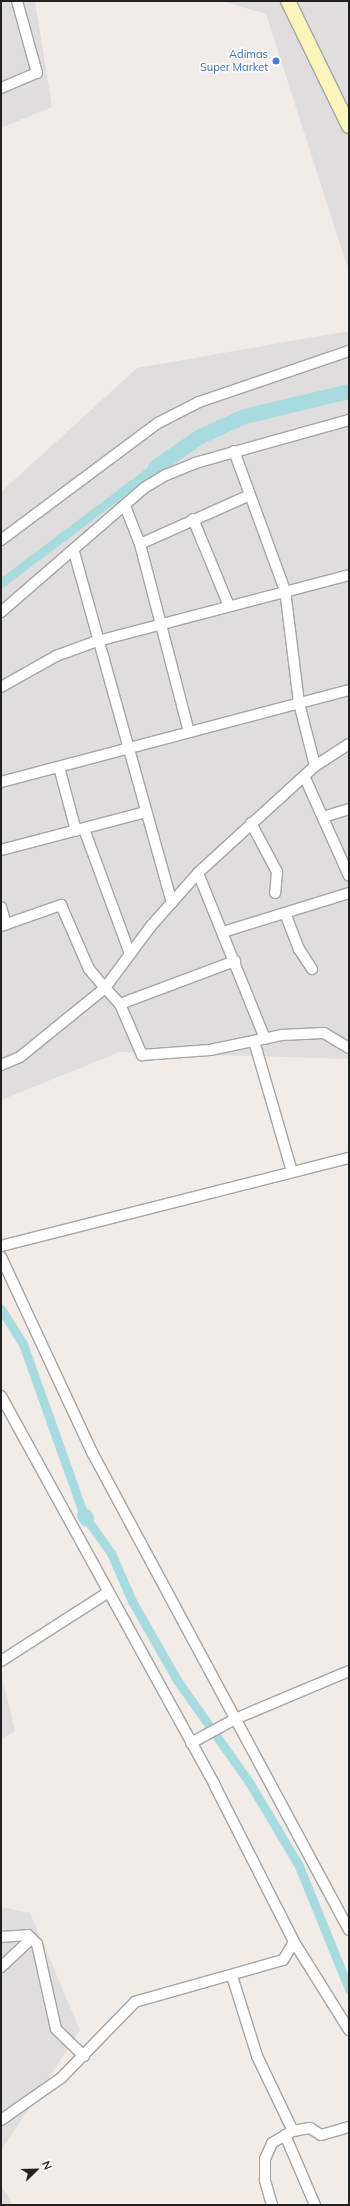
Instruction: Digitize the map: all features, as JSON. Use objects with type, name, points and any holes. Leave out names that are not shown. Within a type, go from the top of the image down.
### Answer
[{"type":"street","points":[[1,88],[37,74],[16,1]]},
{"type":"street","points":[[288,1],[346,111],[349,126]]},
{"type":"street","points":[[1,540],[158,423],[199,402],[349,351]]},
{"type":"street","points":[[1,612],[74,552],[125,506],[166,475],[234,451],[349,420]]},
{"type":"street","points":[[234,451],[285,590],[299,703],[315,766]]},
{"type":"street","points":[[140,544],[193,519],[250,495]]},
{"type":"street","points":[[125,506],[140,544],[189,732]]},
{"type":"street","points":[[193,519],[229,606]]},
{"type":"street","points":[[74,552],[100,640],[128,749],[172,903]]},
{"type":"street","points":[[1,687],[56,656],[100,640],[285,590],[349,575]]},
{"type":"street","points":[[1,782],[349,690]]},
{"type":"street","points":[[1,1065],[20,1057],[105,988],[130,954],[198,873],[251,823],[304,778],[315,766],[349,744]]},
{"type":"street","points":[[59,767],[80,830],[130,954]]},
{"type":"street","points":[[304,778],[349,876]]},
{"type":"street","points":[[323,818],[349,809]]},
{"type":"street","points":[[1,850],[146,812]]},
{"type":"street","points":[[251,823],[277,872],[275,893]]},
{"type":"street","points":[[198,873],[224,932],[265,1039]]},
{"type":"street","points":[[224,932],[349,893]]},
{"type":"street","points":[[1,907],[3,925],[62,905],[89,969],[120,1004],[142,1055],[210,1050],[265,1039],[328,1033],[349,1048]]},
{"type":"street","points":[[285,913],[299,949],[312,969]]},
{"type":"street","points":[[120,1004],[235,961]]},
{"type":"street","points":[[254,1041],[292,1172]]},
{"type":"street","points":[[1,1246],[349,1158]]},
{"type":"street","points":[[1,1257],[93,1454],[237,1718],[309,1860],[349,1930]]},
{"type":"street","points":[[1,1396],[107,1593],[192,1743],[294,1942],[349,2030]]},
{"type":"street","points":[[1,1661],[107,1593]]},
{"type":"street","points":[[192,1743],[237,1718],[349,1671]]},
{"type":"street","points":[[1,1937],[21,1934],[32,1938],[41,1956],[56,2029],[84,2056]]},
{"type":"street","points":[[1,1967],[32,1938]]},
{"type":"street","points":[[1,2120],[35,2099],[84,2056],[135,2002],[232,1976],[283,1960],[294,1942]]},
{"type":"street","points":[[232,1976],[257,2056],[289,2133],[315,2205]]},
{"type":"street","points":[[272,2205],[264,2168],[272,2143],[289,2133],[310,2128],[321,2135],[349,2127]]},
{"type":"shaded area","points":[[1,1],[35,1],[52,107],[1,128]]},
{"type":"shaded area","points":[[221,1],[349,1],[349,272],[266,14]]},
{"type":"shaded area","points":[[349,331],[349,1059],[120,1052],[1,1100],[1,492],[137,368]]},
{"type":"shaded area","points":[[1,1673],[15,1731],[1,1740]]},
{"type":"shaded area","points":[[1,1907],[30,1913],[80,2030],[1,2151]]},
{"type":"shaded area","points":[[1,2185],[13,2205],[1,2205]]},
{"type":"waterway","points":[[155,467],[200,436],[244,416],[349,391]]},
{"type":"waterway","points":[[1,583],[155,467]]},
{"type":"waterway","points":[[1,1309],[23,1344],[84,1515]]},
{"type":"waterway","points":[[86,1518],[111,1553],[132,1601],[177,1680],[249,1782],[299,1866],[349,1989]]},
{"type":"place","name":"Adimas Super Market","points":[[276,61]]}]
